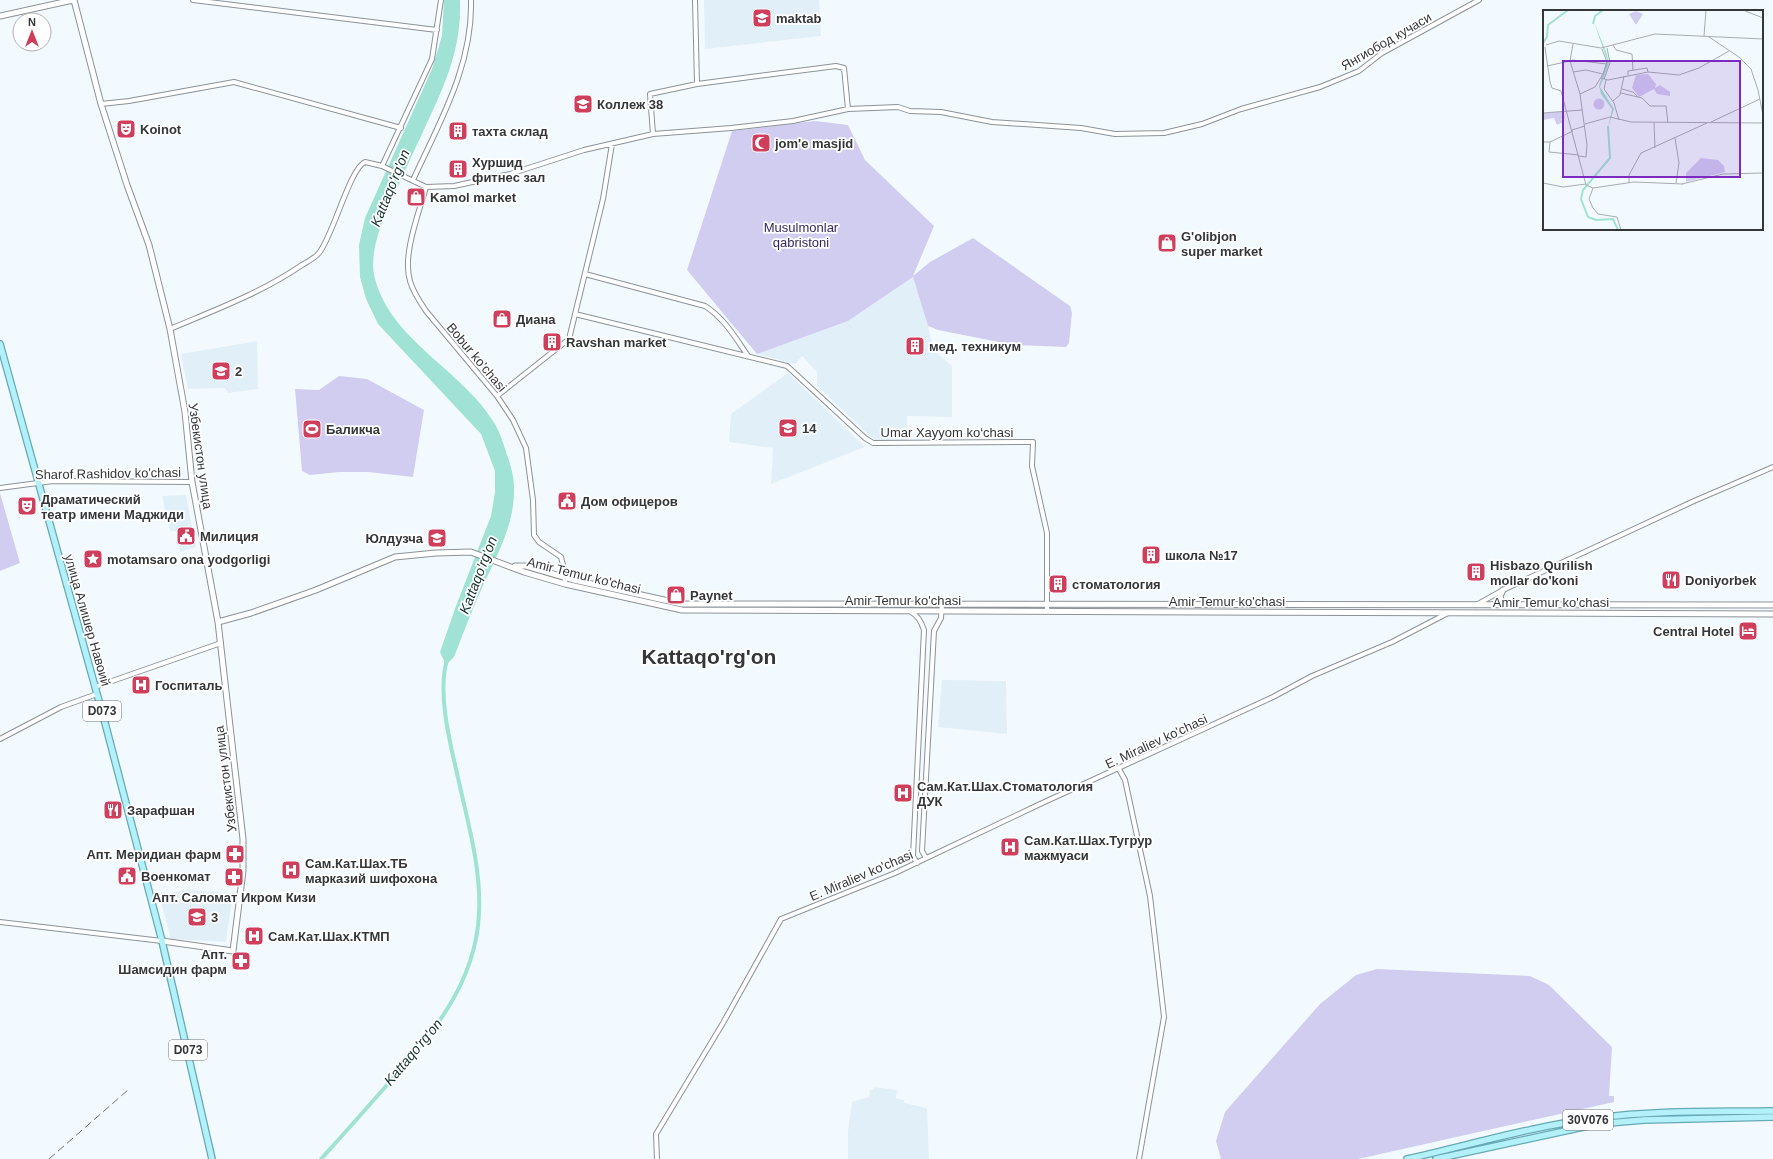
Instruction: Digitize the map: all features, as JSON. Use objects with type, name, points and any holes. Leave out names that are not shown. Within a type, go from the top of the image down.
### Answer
[{"type":"main road","points":[[0,16],[74,0]]},
{"type":"main road","name":"Узбекистон улица","points":[[74,0],[101,104],[148,245],[170,329],[185,412],[192,482],[218,622],[243,839],[243,871],[233,950],[162,941]]},
{"type":"main road","name":"улица Алишер Навоий","points":[[0,344],[97,694],[162,941],[212,1159]]},
{"type":"main road","points":[[218,622],[251,613],[395,557],[436,553],[474,553],[512,566]]},
{"type":"main road","name":"Amir Temur ko'chasi","points":[[512,566],[526,566],[565,577],[682,604],[744,607],[910,611],[1773,614]]},
{"type":"main road","name":"Amir Temur ko'chasi","points":[[512,566],[524,572],[565,584],[674,608],[942,604],[1773,605]]},
{"type":"main road","points":[[1502,605],[1500,596],[1503,590]]},
{"type":"main road","points":[[1529,605],[1529,613]]},
{"type":"main road","points":[[1738,606],[1738,614]]},
{"type":"main road","name":"30V076","points":[[1407,1159],[1534,1130],[1596,1118],[1648,1113],[1773,1111]]},
{"type":"main road","name":"30V076","points":[[1436,1159],[1597,1124],[1644,1120],[1773,1117]]},
{"type":"street","points":[[193,0],[437,30]]},
{"type":"street","points":[[384,166],[432,60],[441,0]]},
{"type":"street","points":[[413,180],[458,82],[471,31],[471,0]]},
{"type":"street","points":[[695,0],[697,84]]},
{"type":"street","name":"Янгиобод кучаси","points":[[426,187],[454,186],[478,182],[612,144],[653,134],[731,128],[793,121],[848,109],[898,107],[910,111],[941,112],[992,122],[1081,128],[1115,134],[1164,134],[1202,124],[1241,109],[1322,86],[1359,71],[1382,53],[1479,0]]},
{"type":"street","points":[[653,134],[650,94],[697,84],[836,66],[844,68],[848,109]]},
{"type":"street","points":[[101,104],[129,101],[234,82],[401,128]]},
{"type":"street","points":[[497,396],[569,339],[603,199],[612,144]]},
{"type":"street","points":[[170,329],[242,298],[291,273],[319,254],[336,220],[357,168],[365,162],[384,166],[426,187]]},
{"type":"street","name":"Bobur ko'chasi","points":[[426,187],[411,243],[408,266],[410,280],[416,296],[426,311],[497,396],[513,420],[526,448],[533,500],[534,535],[539,542],[561,557],[565,577]]},
{"type":"street","points":[[585,274],[705,306],[714,312],[727,325],[749,356]]},
{"type":"street","name":"Umar Xayyom ko‘chasi","points":[[575,314],[787,366],[865,438],[873,443],[1033,442],[1032,466],[1047,533],[1047,604]]},
{"type":"street","points":[[1476,605],[1503,590],[1694,500],[1773,467]]},
{"type":"street","name":"Sharof Rashidov ko'chasi","points":[[0,488],[53,481],[192,482]]},
{"type":"street","points":[[565,577],[565,584]]},
{"type":"street","points":[[926,858],[922,851],[934,631],[941,618],[942,604]]},
{"type":"street","points":[[1047,604],[1047,611]]},
{"type":"street","points":[[910,611],[922,622],[924,630],[913,856],[916,863]]},
{"type":"street","name":"E. Miraliev ko'chasi","points":[[657,1159],[656,1134],[723,1023],[781,919],[851,892],[916,863],[1038,805],[1274,697],[1312,676],[1392,642],[1448,613]]},
{"type":"street","points":[[95,687],[221,643]]},
{"type":"street","points":[[0,739],[61,707],[97,694]]},
{"type":"street","points":[[1119,769],[1125,780],[1150,896],[1164,1017],[1140,1159]]},
{"type":"street","points":[[0,922],[162,941]]},
{"type":"shaded area","name":"maktab","points":[[704,0],[819,0],[821,36],[705,49]]},
{"type":"shaded area","points":[[913,277],[928,326],[933,350],[952,366],[952,417],[907,416],[907,441],[876,441],[817,386],[817,372],[802,356],[795,364],[757,354],[848,321]]},
{"type":"shaded area","name":"2","points":[[257,341],[258,389],[228,393],[225,388],[188,389],[181,354]]},
{"type":"shaded area","name":"14","points":[[788,373],[865,447],[771,484],[773,448],[729,442],[731,414]]},
{"type":"shaded area","points":[[186,495],[196,547],[180,552],[177,531],[170,531],[162,496]]},
{"type":"shaded area","points":[[942,680],[1006,681],[1007,734],[938,727]]},
{"type":"shaded area","name":"3","points":[[188,890],[233,893],[226,942],[171,939],[159,895]]},
{"type":"shaded area","points":[[874,1087],[897,1090],[896,1098],[904,1100],[904,1103],[927,1108],[929,1159],[848,1159],[848,1131],[852,1102],[869,1097],[870,1090],[873,1090]]},
{"type":"green space","name":"Musulmonlar qabristoni","points":[[815,121],[848,125],[865,160],[934,226],[913,276],[930,262],[973,238],[1070,306],[1072,313],[1069,343],[1066,347],[1014,345],[938,330],[928,326],[913,277],[848,321],[757,354],[687,270],[732,131]]},
{"type":"green space","points":[[339,376],[367,379],[424,410],[413,477],[368,472],[339,472],[310,475],[302,471],[295,389],[319,390]]},
{"type":"green space","points":[[0,493],[20,563],[0,571]]},
{"type":"green space","points":[[1377,969],[1530,976],[1549,985],[1612,1047],[1609,1096],[1614,1096],[1614,1102],[1358,1159],[1221,1159],[1216,1141],[1225,1112],[1320,1004],[1356,975]]},
{"type":"water","points":[[444,0],[460,0],[458,36],[450,69],[382,223],[376,243],[373,265],[375,279],[384,301],[396,321],[429,355],[465,387],[495,424],[503,441],[513,474],[513,501],[504,540],[481,590],[454,657],[446,665],[440,652],[491,516],[495,492],[495,471],[481,434],[378,324],[366,299],[360,277],[359,245],[365,218],[432,69],[442,36]]},
{"type":"waterway","name":"Kattaqo'rg'on","points":[[321,1159],[420,1047],[449,1006],[470,963],[476,939],[479,913],[477,866],[444,708],[443,690],[447,660]]},
{"type":"railway","points":[[49,1159],[128,1090]]},
{"type":"place","name":"maktab","points":[[762,18]]},
{"type":"place","name":"Коллеж 38","points":[[583,104]]},
{"type":"place","name":"Koinot","points":[[126,129]]},
{"type":"place","name":"тахта склад","points":[[458,131]]},
{"type":"place","name":"jom'e masjid","points":[[761,143]]},
{"type":"place","name":"Хуршид фитнес зал","points":[[458,169]]},
{"type":"place","name":"Kamol market","points":[[416,197]]},
{"type":"place","name":"G'olibjon super market","points":[[1167,243]]},
{"type":"place","name":"Диана","points":[[502,319]]},
{"type":"place","name":"Ravshan market","points":[[552,342]]},
{"type":"place","name":"мед. техникум","points":[[915,346]]},
{"type":"place","name":"2","points":[[221,371]]},
{"type":"place","name":"14","points":[[788,428]]},
{"type":"place","name":"Баликча","points":[[312,429]]},
{"type":"place","name":"Дом офицеров","points":[[567,501]]},
{"type":"place","name":"Драматический театр имени Маджиди","points":[[27,506]]},
{"type":"place","name":"Милиция","points":[[186,536]]},
{"type":"place","name":"Юлдузча","points":[[437,538]]},
{"type":"place","name":"школа №17","points":[[1151,555]]},
{"type":"place","name":"motamsaro ona yodgorligi","points":[[93,559]]},
{"type":"place","name":"Hisbazo Qurilish mollar do'koni","points":[[1476,572]]},
{"type":"place","name":"Doniyorbek","points":[[1671,580]]},
{"type":"place","name":"стоматология","points":[[1058,584]]},
{"type":"place","name":"Paynet","points":[[676,595]]},
{"type":"place","name":"Central Hotel","points":[[1748,631]]},
{"type":"place","name":"Госпиталь","points":[[141,685]]},
{"type":"place","name":"Сам.Кат.Шах.Стоматология ДУК","points":[[903,793]]},
{"type":"place","name":"Зарафшан","points":[[113,810]]},
{"type":"place","name":"Сам.Кат.Шах.Тугрур мажмуаси","points":[[1010,847]]},
{"type":"place","name":"Апт. Меридиан фарм","points":[[235,854]]},
{"type":"place","name":"Сам.Кат.Шах.ТБ марказий шифохона","points":[[291,870]]},
{"type":"place","name":"Военкомат","points":[[127,876]]},
{"type":"place","name":"Апт. Саломат Икром Кизи","points":[[234,877]]},
{"type":"place","name":"3","points":[[197,917]]},
{"type":"place","name":"Сам.Кат.Шах.КТМП","points":[[254,936]]},
{"type":"place","name":"Апт. Шамсидин фарм","points":[[241,961]]},
{"type":"district","name":"Kattaqo'rg'on","points":[[709,657]]}]
